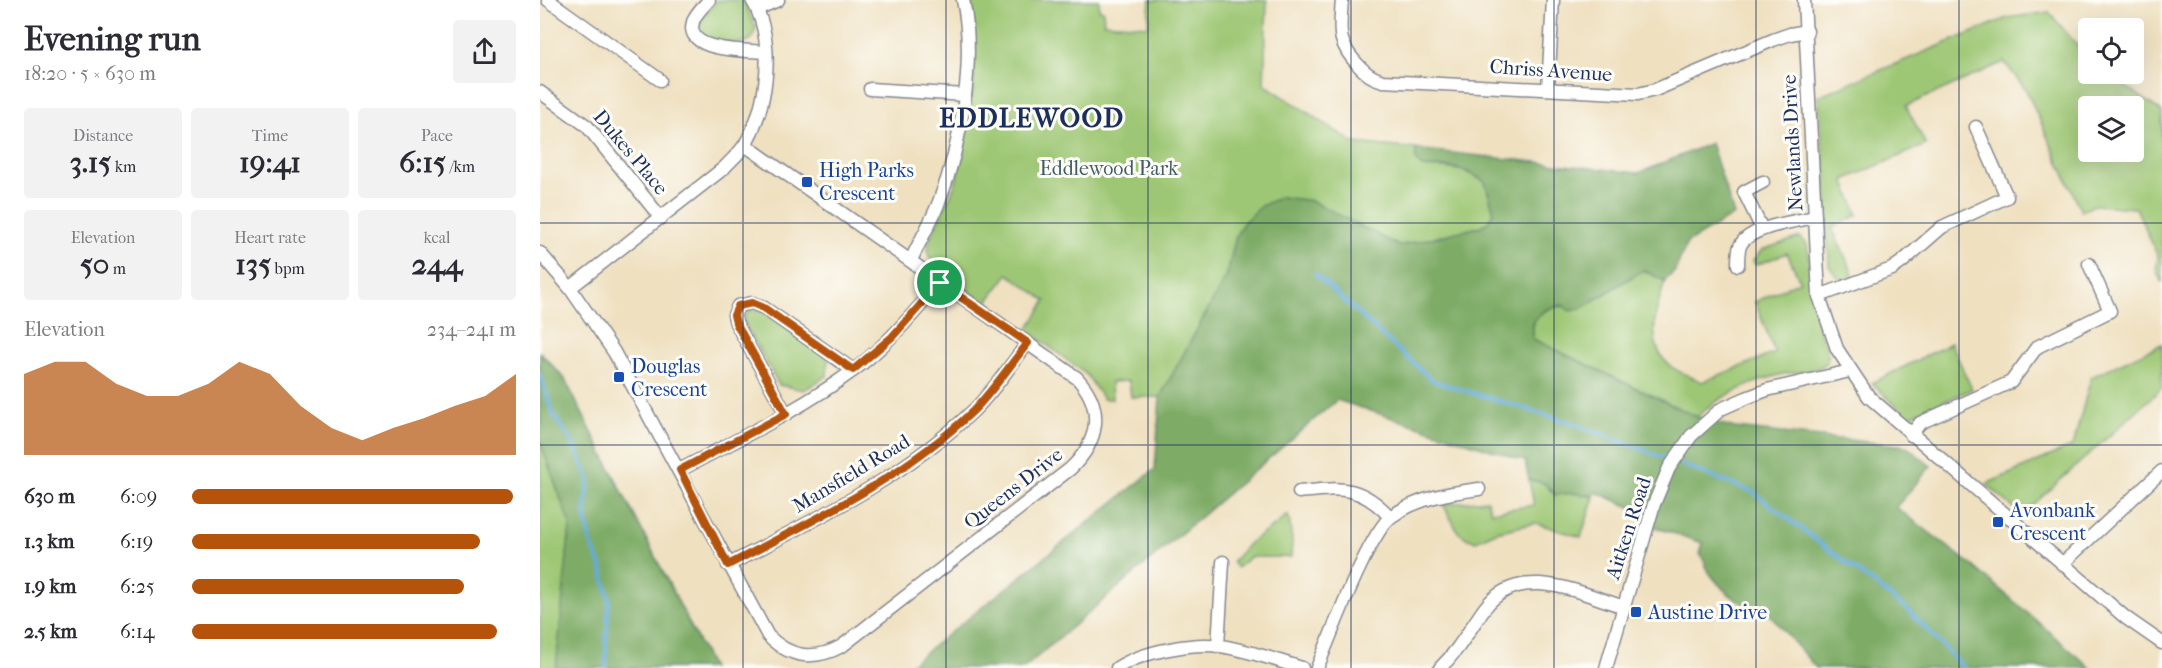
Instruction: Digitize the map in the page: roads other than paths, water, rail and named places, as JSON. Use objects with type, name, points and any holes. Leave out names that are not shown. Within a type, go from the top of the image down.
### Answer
[{"type":"street","points":[[540,6],[547,0],[660,80]]},
{"type":"street","points":[[709,0],[694,19],[692,27],[697,40],[712,47],[766,52]]},
{"type":"street","points":[[570,288],[724,168],[745,145],[758,116],[765,90],[766,52],[755,4],[778,0]]},
{"type":"street","points":[[911,260],[939,203],[953,160],[964,95],[967,36],[963,0]]},
{"type":"street","name":"Chriss Avenue","points":[[1342,0],[1340,29],[1346,52],[1373,78],[1383,81],[1638,94],[1655,90],[1773,40],[1790,34],[1807,32]]},
{"type":"street","points":[[1548,89],[1553,0]]},
{"type":"street","name":"Newlands Drive","points":[[1804,0],[1819,290],[1837,349],[1869,397],[2126,618],[2162,644]]},
{"type":"street","points":[[870,89],[964,95]]},
{"type":"street","name":"Dukes Place","points":[[540,92],[587,126],[661,218]]},
{"type":"street","points":[[1819,290],[1892,269],[1942,227],[2007,197],[1976,127]]},
{"type":"street","name":"Queens Drive","points":[[728,565],[768,636],[776,644],[798,656],[807,657],[831,652],[842,646],[1083,457],[1093,436],[1096,423],[1091,397],[1077,378],[745,145]]},
{"type":"street","points":[[1762,229],[1744,192],[1763,182]]},
{"type":"street","points":[[1738,265],[1740,245],[1749,236],[1762,229],[1815,217]]},
{"type":"street","points":[[540,253],[570,288],[614,352],[680,470],[728,565]]},
{"type":"street","points":[[1911,435],[1920,423],[2011,382],[2037,347],[2110,311],[2090,264]]},
{"type":"street","points":[[680,470],[786,414],[853,370],[892,337],[940,283]]},
{"type":"street","points":[[786,414],[736,323],[734,315],[738,306],[752,303],[764,308],[853,370]]},
{"type":"street","name":"Mansfield Road","points":[[728,565],[845,503],[915,460],[974,410],[1028,343]]},
{"type":"street","name":"Aitken Road","points":[[1606,668],[1657,497],[1669,468],[1691,436],[1720,409],[1746,398],[1777,387],[1850,371]]},
{"type":"street","points":[[2062,564],[2162,471]]},
{"type":"street","points":[[1299,492],[1341,489],[1357,492],[1377,503],[1389,517]]},
{"type":"street","points":[[1317,668],[1369,548],[1389,517],[1428,498],[1479,489]]},
{"type":"street","points":[[1218,646],[1223,562]]},
{"type":"street","points":[[1440,668],[1456,652],[1484,608],[1496,595],[1512,586],[1542,583],[1624,607]]},
{"type":"street","points":[[1117,668],[1149,653],[1175,648],[1218,646],[1302,668]]},
{"type":"waterway","points":[[1315,274],[1433,381],[1572,423],[1664,458]]},
{"type":"waterway","points":[[540,375],[553,414],[573,444],[589,479],[585,513],[590,541],[601,566],[609,598],[606,668]]},
{"type":"waterway","points":[[1682,465],[1753,492],[1907,609],[1964,668]]},
{"type":"place","name":"High Parks Crescent","points":[[807,182]]},
{"type":"place","name":"Douglas Crescent","points":[[619,377]]},
{"type":"place","name":"Avonbank Crescent","points":[[1998,522]]},
{"type":"place","name":"Austine Drive","points":[[1636,612]]},
{"type":"district","name":"EDDLEWOOD","points":[[1032,118]]},
{"type":"park label","name":"Eddlewood Park","points":[[1109,168]]}]
